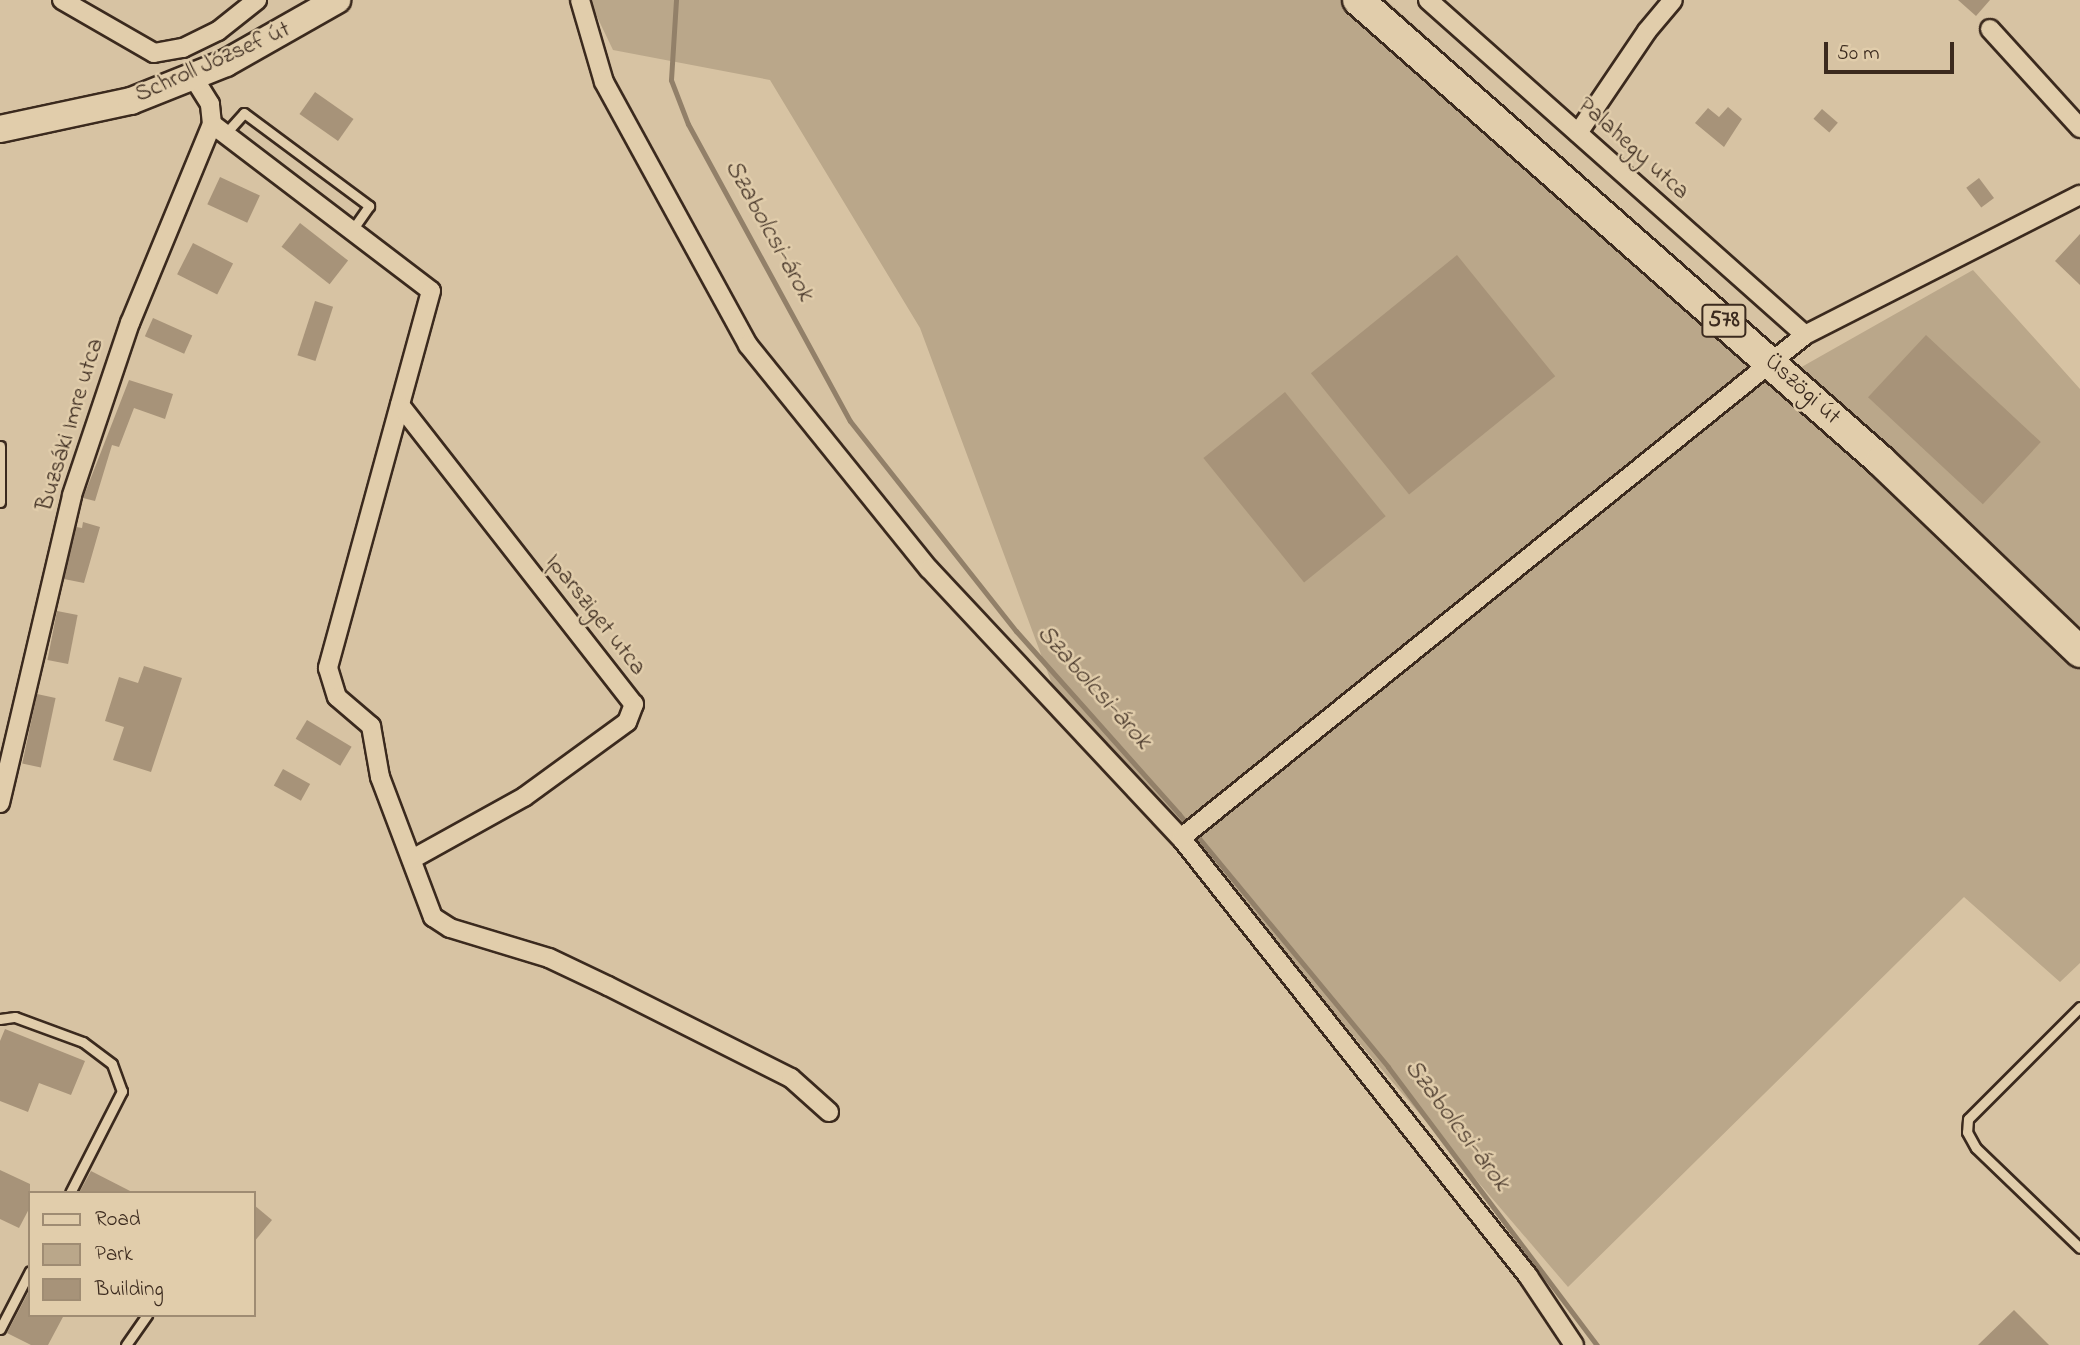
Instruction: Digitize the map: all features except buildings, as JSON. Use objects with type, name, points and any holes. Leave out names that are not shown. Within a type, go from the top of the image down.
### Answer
[{"type":"main road","name":"Schroll József út","points":[[0,128],[78,116],[193,77],[313,17],[337,0]]},
{"type":"main road","name":"Üszögi út","points":[[1358,0],[1771,362],[2080,652]]},
{"type":"street","points":[[62,0],[154,53],[183,48],[218,31],[257,0]]},
{"type":"street","points":[[580,0],[604,82],[748,345],[929,569],[1189,832],[1528,1276],[1574,1345]]},
{"type":"street","name":"Palahegy utca","points":[[1428,0],[1805,335]]},
{"type":"street","points":[[1578,132],[1647,30],[1673,0]]},
{"type":"street","points":[[1990,29],[2080,128]]},
{"type":"street","points":[[193,77],[210,104],[218,129],[431,291],[328,668],[337,697],[371,726],[380,777],[412,859],[423,897],[438,922],[549,958],[608,986],[791,1078],[829,1112]]},
{"type":"street","name":"Buzsáki Imre utca","points":[[1,803],[72,495],[130,323],[218,129]]},
{"type":"street","points":[[1189,832],[1805,335],[2080,195]]},
{"type":"street","name":"Iparsziget utca","points":[[400,405],[634,704],[627,722],[524,797],[412,859]]},
{"type":"lane","points":[[218,129],[244,113],[369,206],[352,230]]},
{"type":"lane","points":[[0,446],[0,502]]},
{"type":"lane","points":[[2080,1007],[1968,1119],[1967,1132],[1976,1148],[2080,1248]]},
{"type":"lane","points":[[0,1019],[15,1017],[83,1042],[112,1064],[122,1091],[71,1191]]},
{"type":"lane","points":[[0,1329],[28,1275]]},
{"type":"lane","points":[[126,1345],[146,1317]]},
{"type":"green space","points":[[589,0],[1386,0],[1798,369],[1973,270],[2080,389],[2080,963],[2060,982],[1964,897],[1568,1287],[1052,684],[920,328],[770,80],[613,50]]},
{"type":"waterway","name":"Szabolcsi-árok","points":[[676,0],[671,80],[688,124],[850,421],[1016,631],[1179,814],[1388,1067],[1597,1345]]}]
